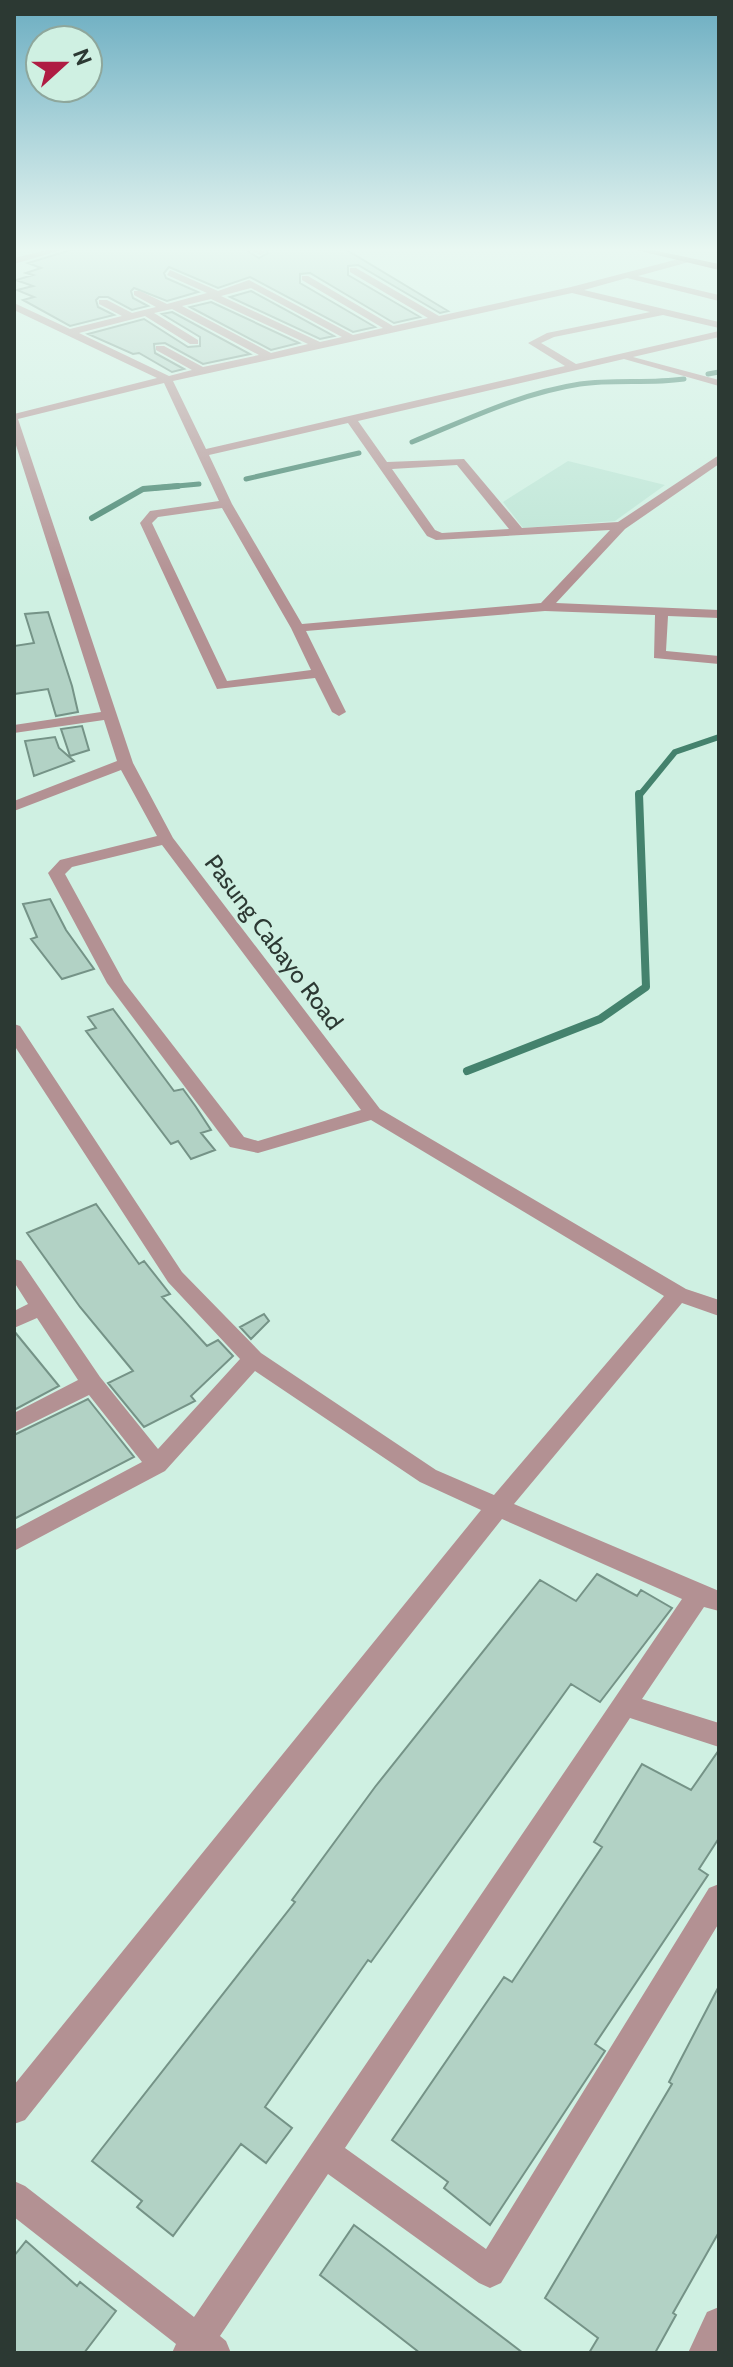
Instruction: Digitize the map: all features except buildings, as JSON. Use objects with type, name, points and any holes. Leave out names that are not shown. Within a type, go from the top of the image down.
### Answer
[{"type":"street","points":[[127,359],[167,379],[226,504],[298,628],[339,712]]},
{"type":"street","points":[[180,359],[201,371]]},
{"type":"street","points":[[14,419],[253,359]]},
{"type":"street","points":[[561,359],[576,368]]},
{"type":"street","points":[[203,453],[614,359]]},
{"type":"street","points":[[634,359],[719,383]]},
{"type":"street","name":"Pasung Cabayo Road","points":[[14,419],[21,468],[125,763],[166,839],[373,1113],[678,1294],[719,1308]]},
{"type":"street","points":[[351,419],[431,533],[440,537],[621,526]]},
{"type":"street","points":[[545,607],[621,526],[719,459]]},
{"type":"street","points":[[384,466],[460,461],[519,533]]},
{"type":"street","points":[[226,504],[154,514],[146,523],[222,686],[321,673]]},
{"type":"street","points":[[298,628],[545,607],[719,614]]},
{"type":"street","points":[[662,612],[659,655],[719,660]]},
{"type":"street","points":[[14,729],[108,715]]},
{"type":"street","points":[[14,806],[125,763]]},
{"type":"street","points":[[166,839],[66,863],[56,873],[126,995],[237,1142],[258,1147],[373,1113]]},
{"type":"street","points":[[14,1030],[175,1277],[253,1359],[428,1476],[709,1598],[624,1705],[325,2153],[200,2349],[14,2197]]},
{"type":"street","points":[[14,1266],[92,1383],[157,1465]]},
{"type":"street","points":[[14,2109],[498,1506],[678,1294]]},
{"type":"street","points":[[14,1320],[41,1307]]},
{"type":"street","points":[[14,1541],[157,1465],[253,1359]]},
{"type":"street","points":[[14,1423],[92,1383]]},
{"type":"street","points":[[624,1705],[719,1735]]},
{"type":"street","points":[[325,2153],[490,2272],[719,1897]]},
{"type":"street","points":[[705,2353],[719,2324]]},
{"type":"shaded area","points":[[568,461],[665,485],[615,521],[523,528],[503,502]]},
{"type":"waterway","points":[[708,374],[719,372]]},
{"type":"waterway","points":[[412,442],[494,408],[558,388],[593,383],[684,379]]},
{"type":"waterway","points":[[246,479],[359,453]]},
{"type":"waterway","points":[[160,488],[199,484]]},
{"type":"waterway","points":[[160,488],[178,486]]},
{"type":"waterway","points":[[155,488],[160,488]]},
{"type":"waterway","points":[[92,518],[143,489],[160,488]]},
{"type":"waterway","points":[[639,796],[675,752],[719,737]]},
{"type":"waterway","points":[[467,1071],[600,1019],[646,987],[639,796]]}]
